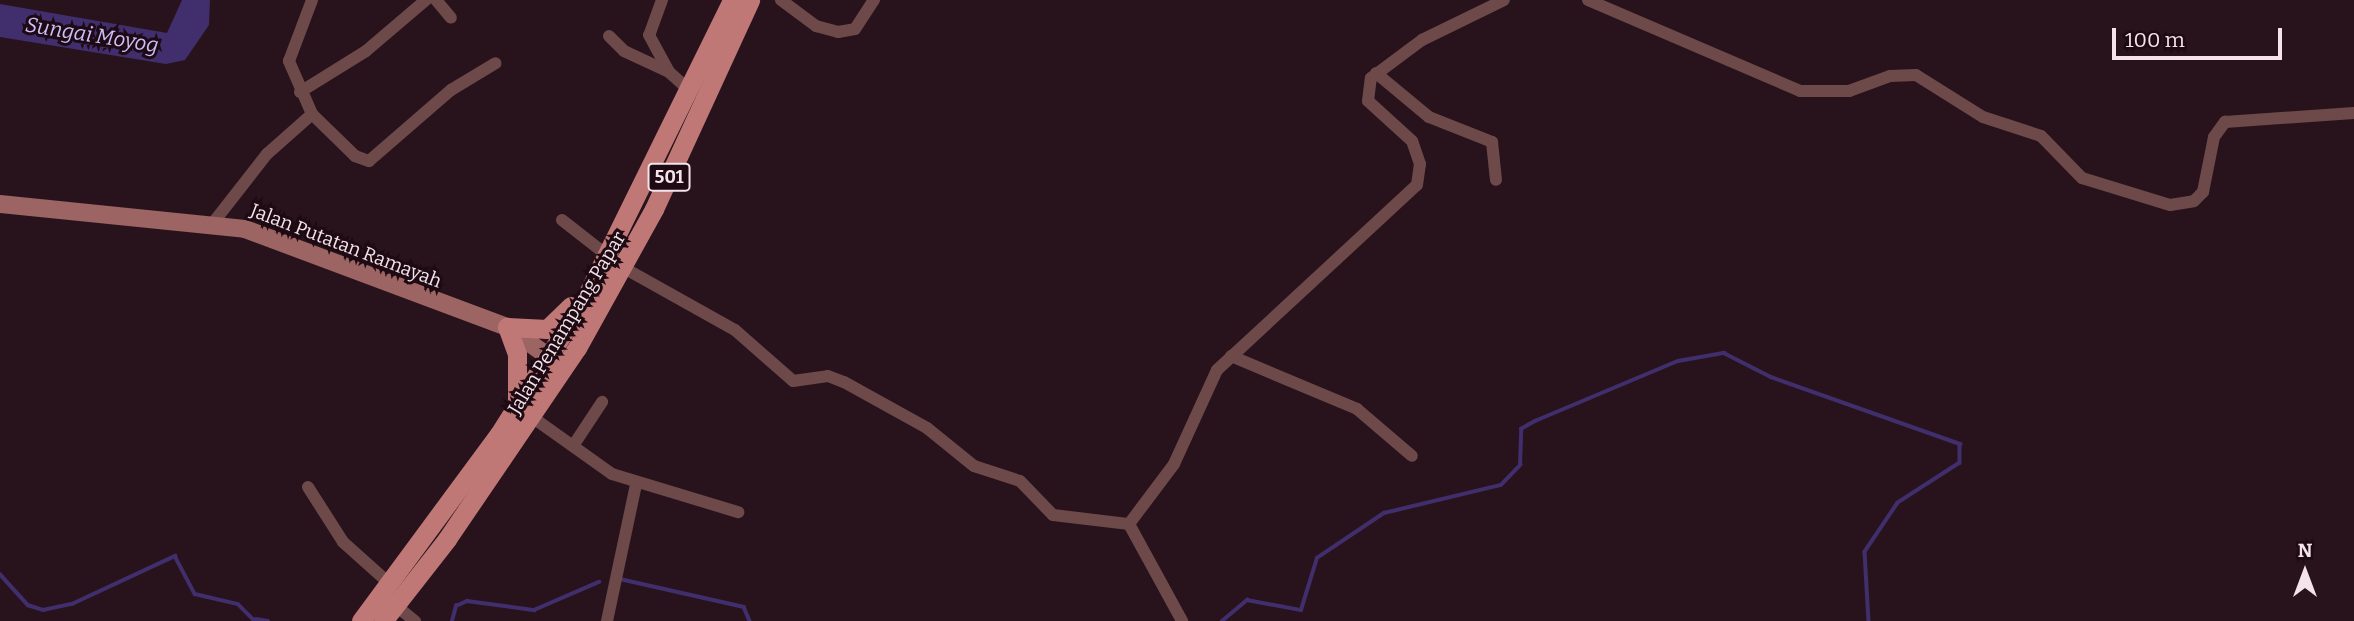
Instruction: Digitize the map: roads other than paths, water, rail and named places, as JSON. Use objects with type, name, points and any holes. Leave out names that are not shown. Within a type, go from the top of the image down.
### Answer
[{"type":"main road","name":"Jalan Penampang Papar","points":[[386,616],[524,413],[551,353],[585,299],[616,262],[732,0]]},
{"type":"main road","name":"Jalan Penampang Papar","points":[[361,621],[524,413],[560,374],[750,0]]},
{"type":"main road","name":"Jalan Putatan Ramayah","points":[[0,204],[213,223],[245,229],[507,327],[551,353]]},
{"type":"main road","points":[[524,413],[518,362],[507,327],[547,329],[585,299]]},
{"type":"main road","points":[[551,353],[560,374]]},
{"type":"street","points":[[313,0],[289,61],[300,92],[312,114],[355,156],[369,161],[451,90],[496,64]]},
{"type":"street","points":[[300,92],[366,51],[426,0]]},
{"type":"street","points":[[436,0],[451,18]]},
{"type":"street","points":[[662,0],[649,35],[669,72]]},
{"type":"street","points":[[781,0],[816,26],[838,32],[855,29],[874,0]]},
{"type":"street","points":[[1129,524],[1174,464],[1204,396],[1231,356],[1417,185],[1420,164],[1408,133],[1368,101],[1367,83],[1376,73],[1432,35],[1486,14],[1504,0]]},
{"type":"street","points":[[1588,0],[1800,92],[1849,91],[1890,76],[1916,75],[1983,117],[2041,136],[2082,178],[2170,205],[2194,201],[2203,192],[2214,137],[2225,122],[2354,113]]},
{"type":"street","points":[[609,36],[624,51],[669,72],[691,92]]},
{"type":"street","points":[[1376,73],[1429,117],[1492,142],[1496,180]]},
{"type":"street","points":[[213,223],[267,154],[312,114]]},
{"type":"street","points":[[562,220],[616,262],[735,330],[787,378],[844,382],[927,428],[974,466],[1020,481],[1053,515],[1129,524]]},
{"type":"street","points":[[1231,356],[1357,410],[1412,456]]},
{"type":"street","points":[[573,446],[602,402]]},
{"type":"street","points":[[524,413],[636,484],[738,512]]},
{"type":"street","points":[[607,621],[636,484]]},
{"type":"street","points":[[308,487],[343,542],[390,584]]},
{"type":"street","points":[[1129,524],[1182,621]]},
{"type":"street","points":[[386,616],[415,621]]},
{"type":"water","name":"Sungai Moyog","points":[[182,0],[210,0],[209,25],[185,60],[166,64],[0,37],[0,4],[167,33]]},
{"type":"waterway","points":[[1222,621],[1247,600],[1301,610],[1317,558],[1384,513],[1501,485],[1520,465],[1521,429],[1535,421],[1678,361],[1724,353],[1771,377],[1960,444],[1960,463],[1898,503],[1865,552],[1869,621]]},
{"type":"waterway","points":[[0,574],[28,605],[43,610],[72,604],[175,556],[195,594],[238,604],[255,621]]},
{"type":"waterway","points":[[620,579],[744,607],[750,621]]},
{"type":"waterway","points":[[452,621],[456,606],[467,601],[534,610],[599,582]]},
{"type":"waterway","points":[[256,619],[268,621]]}]
